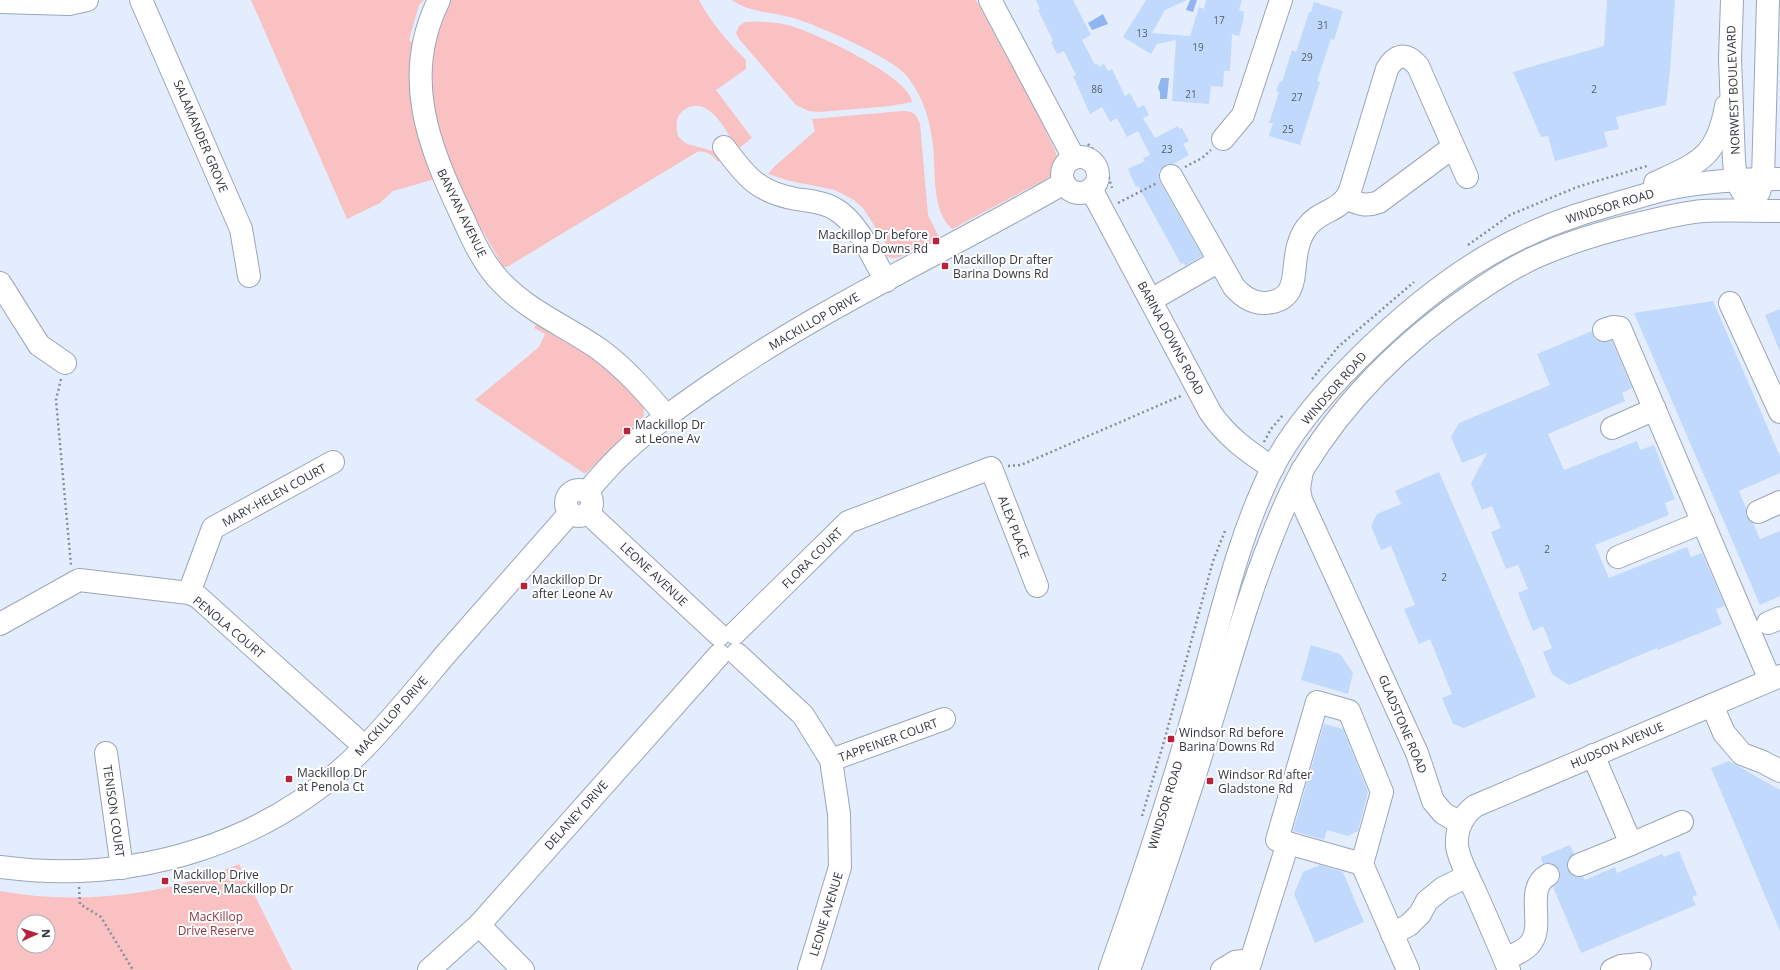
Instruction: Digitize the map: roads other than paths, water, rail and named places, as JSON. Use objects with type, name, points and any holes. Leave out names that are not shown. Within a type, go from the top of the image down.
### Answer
[{"type":"street","points":[[0,2],[70,4],[87,0]]},
{"type":"street","name":"SALAMANDER GROVE","points":[[141,0],[241,229],[249,276]]},
{"type":"street","name":"BANYAN AVENUE","points":[[439,0],[432,14],[424,41],[420,73],[421,103],[436,160],[470,234],[484,259],[500,282],[522,302],[598,349],[621,366],[642,387],[667,417]]},
{"type":"street","points":[[990,0],[1074,158]]},
{"type":"street","points":[[1224,139],[1243,115],[1281,0]]},
{"type":"street","name":"NORWEST BOULEVARD","points":[[1732,0],[1730,59],[1736,181]]},
{"type":"street","points":[[1753,211],[1771,179],[1765,60],[1768,0]]},
{"type":"street","points":[[1171,176],[1234,287],[1241,295],[1252,301],[1264,303],[1275,302],[1285,296],[1291,288],[1298,246],[1307,227],[1321,214],[1340,204],[1346,198],[1353,181],[1387,69],[1395,59],[1407,57],[1414,60],[1418,66],[1467,177]]},
{"type":"street","points":[[1604,206],[1689,168],[1707,153],[1719,132],[1724,119],[1730,59]]},
{"type":"street","points":[[1765,60],[1780,120]]},
{"type":"street","points":[[724,147],[744,174],[768,191],[783,196],[819,203],[834,208],[844,215],[854,225],[886,280]]},
{"type":"street","points":[[1346,198],[1364,205],[1371,205],[1379,202],[1453,147]]},
{"type":"street","points":[[1083,157],[1088,159],[1096,166],[1098,177],[1097,182],[1086,192],[1075,193],[1066,187],[1064,183],[1063,170],[1065,165],[1074,158],[1083,157]]},
{"type":"street","name":"WINDSOR ROAD","points":[[1110,970],[1140,886],[1194,713],[1232,573],[1250,518],[1273,468],[1315,405],[1372,345],[1440,286],[1523,236],[1570,217],[1671,188],[1771,179]]},
{"type":"street","points":[[1736,181],[1753,211]]},
{"type":"street","name":"MACKILLOP DRIVE","points":[[0,867],[29,871],[78,872],[122,868],[167,860],[204,850],[263,823],[318,789],[365,747],[582,506],[622,454],[667,417],[753,357],[835,307],[1006,217],[1064,183]]},
{"type":"street","name":"BARINA DOWNS ROAD","points":[[1091,189],[1210,412],[1228,436],[1255,457],[1273,468]]},
{"type":"street","name":"WINDSOR ROAD","points":[[1129,970],[1156,893],[1207,736],[1260,566],[1279,518],[1302,470],[1341,414],[1388,363],[1418,336],[1457,305],[1502,274],[1536,257],[1610,230],[1655,219],[1701,212],[1780,211]]},
{"type":"street","points":[[1151,300],[1219,261]]},
{"type":"street","points":[[0,283],[39,345],[65,363]]},
{"type":"street","points":[[1730,303],[1780,412]]},
{"type":"street","points":[[1604,330],[1613,327],[1620,328],[1703,522],[1775,678]]},
{"type":"street","points":[[1612,428],[1654,409]]},
{"type":"street","points":[[1273,468],[1287,465],[1341,414]]},
{"type":"street","name":"MARY-HELEN COURT","points":[[189,593],[213,528],[333,462]]},
{"type":"street","name":"ALEX PLACE","points":[[991,468],[1037,586]]},
{"type":"street","name":"FLORA COURT","points":[[728,644],[848,522],[991,468]]},
{"type":"street","name":"GLADSTONE ROAD","points":[[1302,470],[1300,484],[1301,500],[1417,753],[1433,800],[1443,813],[1460,823]]},
{"type":"street","points":[[1758,512],[1780,502]]},
{"type":"street","name":"LEONE AVENUE","points":[[582,506],[803,715],[831,760],[839,814],[840,867],[810,970]]},
{"type":"street","points":[[1618,557],[1703,522]]},
{"type":"street","name":"PENOLA COURT","points":[[0,624],[79,580],[189,593],[198,597],[365,747]]},
{"type":"street","name":"DELANEY DRIVE","points":[[429,970],[479,924],[728,644]]},
{"type":"street","name":"HUDSON AVENUE","points":[[1460,823],[1466,813],[1475,806],[1775,678]]},
{"type":"street","points":[[1362,864],[1277,840],[1316,702],[1349,711],[1382,792],[1362,864],[1408,970]]},
{"type":"street","points":[[1712,705],[1724,733],[1742,754],[1763,762],[1780,771]]},
{"type":"street","name":"TAPPEINER COURT","points":[[831,760],[944,720]]},
{"type":"street","name":"TENISON COURT","points":[[106,753],[122,868]]},
{"type":"street","points":[[1593,755],[1631,844]]},
{"type":"street","points":[[1579,865],[1682,822]]},
{"type":"street","points":[[1460,823],[1457,846],[1468,876],[1507,964],[1531,944],[1535,935],[1537,887],[1541,879],[1548,875]]},
{"type":"street","points":[[1222,970],[1235,962],[1250,965],[1288,843]]},
{"type":"street","points":[[1392,934],[1409,925],[1420,914],[1427,901],[1443,888],[1468,876]]},
{"type":"street","points":[[479,924],[523,970]]},
{"type":"street","points":[[1612,970],[1621,966],[1640,964]]},
{"type":"water","points":[[1190,0],[1197,0],[1193,12],[1186,10]]},
{"type":"water","points":[[1103,14],[1108,24],[1092,30],[1088,23]]},
{"type":"water","points":[[1161,78],[1169,78],[1167,99],[1160,99],[1160,92],[1158,88]]},
{"type":"place","name":"Mackillop Dr before Barina Downs Rd","points":[[936,241]]},
{"type":"place","name":"Mackillop Dr after Barina Downs Rd","points":[[945,266]]},
{"type":"place","name":"Mackillop Dr at Leone Av","points":[[627,431]]},
{"type":"place","name":"Mackillop Dr after Leone Av","points":[[524,586]]},
{"type":"place","name":"Windsor Rd before Barina Downs Rd","points":[[1171,739]]},
{"type":"place","name":"Mackillop Dr at Penola Ct","points":[[289,779]]},
{"type":"place","name":"Windsor Rd after Gladstone Rd","points":[[1210,781]]},
{"type":"place","name":"Mackillop Drive Reserve, Mackillop Dr","points":[[165,881]]},
{"type":"park label","name":"MacKillop Drive Reserve","points":[[216,923]]}]
